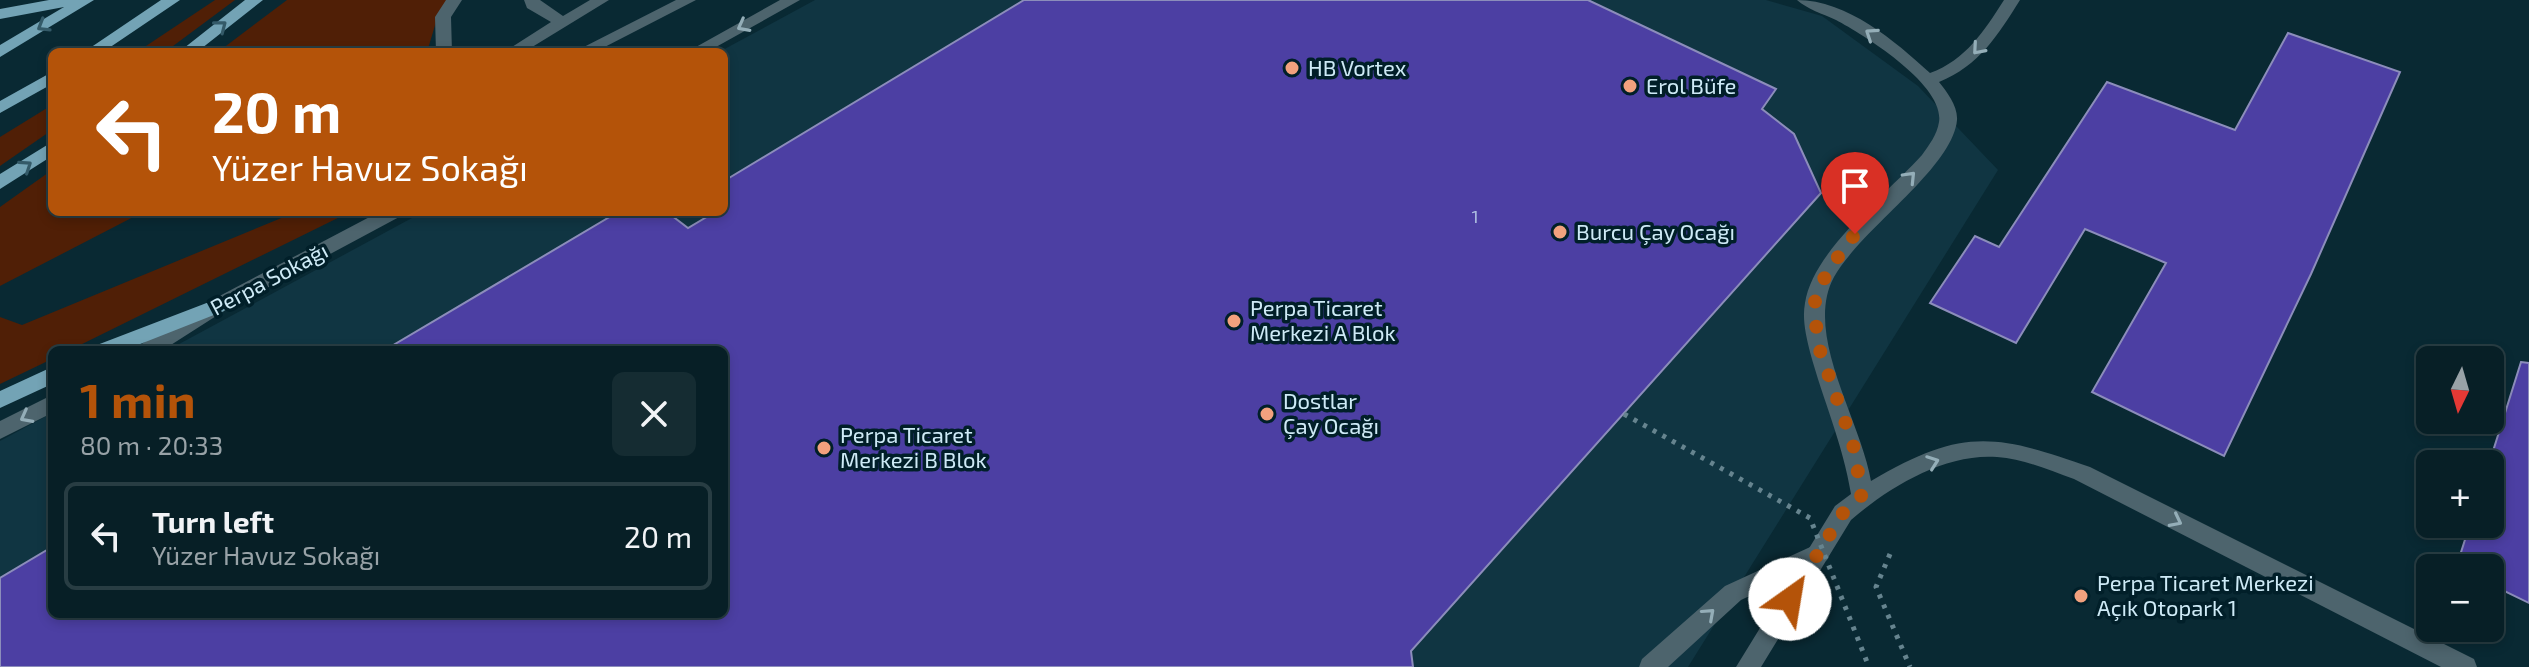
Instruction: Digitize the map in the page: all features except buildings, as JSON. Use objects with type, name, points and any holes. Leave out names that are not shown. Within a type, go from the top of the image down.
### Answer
[{"type":"main road","points":[[0,14],[74,0]]},
{"type":"main road","points":[[0,52],[86,0]]},
{"type":"main road","points":[[98,48],[172,0]]},
{"type":"main road","points":[[192,48],[255,0]]},
{"type":"main road","points":[[0,108],[48,79]]},
{"type":"main road","points":[[0,183],[48,151]]},
{"type":"main road","points":[[114,346],[217,306]]},
{"type":"main road","points":[[0,400],[48,377]]},
{"type":"street","points":[[444,48],[443,17],[454,0]]},
{"type":"street","points":[[532,0],[533,5],[561,21]]},
{"type":"street","points":[[518,48],[601,0]]},
{"type":"street","points":[[590,48],[688,0]]},
{"type":"street","points":[[702,48],[792,0]]},
{"type":"street","points":[[1805,0],[1859,26],[1890,47],[1929,80],[1942,98],[1949,118],[1940,147],[1855,234],[1827,272],[1815,301],[1817,342],[1853,444],[1862,495]]},
{"type":"street","points":[[1929,80],[1954,72],[1980,50],[2012,0]]},
{"type":"street","name":"Perpa Sokağı","points":[[153,346],[217,306],[386,216]]},
{"type":"street","points":[[0,431],[48,405]]},
{"type":"street","points":[[1748,667],[1843,513],[1862,495],[1933,460],[1991,447],[2032,455],[2082,473],[2465,667]]},
{"type":"street","points":[[1651,667],[1733,593],[1819,553]]},
{"type":"path","points":[[1624,414],[1810,518],[1869,667]]},
{"type":"path","points":[[1890,554],[1876,587],[1910,667]]},
{"type":"shaded area","points":[[215,0],[235,0],[170,48],[143,48]]},
{"type":"shaded area","points":[[287,0],[450,0],[439,12],[428,48],[223,48]]},
{"type":"shaded area","points":[[815,0],[1766,0],[1822,16],[1918,86],[1998,170],[1688,667],[0,667],[0,441],[48,415],[48,618],[728,618],[728,346],[175,346],[416,216],[728,216],[726,48]]},
{"type":"shaded area","points":[[48,107],[48,133],[0,166],[0,137]]},
{"type":"shaded area","points":[[48,173],[48,216],[135,216],[0,286],[0,207]]},
{"type":"shaded area","points":[[286,216],[342,216],[78,346],[48,346],[48,361],[0,384],[0,317],[22,325]]},
{"type":"place","name":"HB Vortex","points":[[1292,68]]},
{"type":"place","name":"Erol Büfe","points":[[1630,86]]},
{"type":"place","name":"Burcu Çay Ocağı","points":[[1560,232]]},
{"type":"place","name":"Perpa Ticaret Merkezi A Blok","points":[[1234,321]]},
{"type":"place","name":"Dostlar Çay Ocağı","points":[[1267,414]]},
{"type":"place","name":"Perpa Ticaret Merkezi B Blok","points":[[824,448]]},
{"type":"place","name":"Perpa Ticaret Merkezi Açık Otopark 1","points":[[2081,596]]},
{"type":"route","points":[[1790,599],[1843,513],[1862,495],[1853,444],[1817,342],[1815,301],[1827,272],[1855,234]]}]
